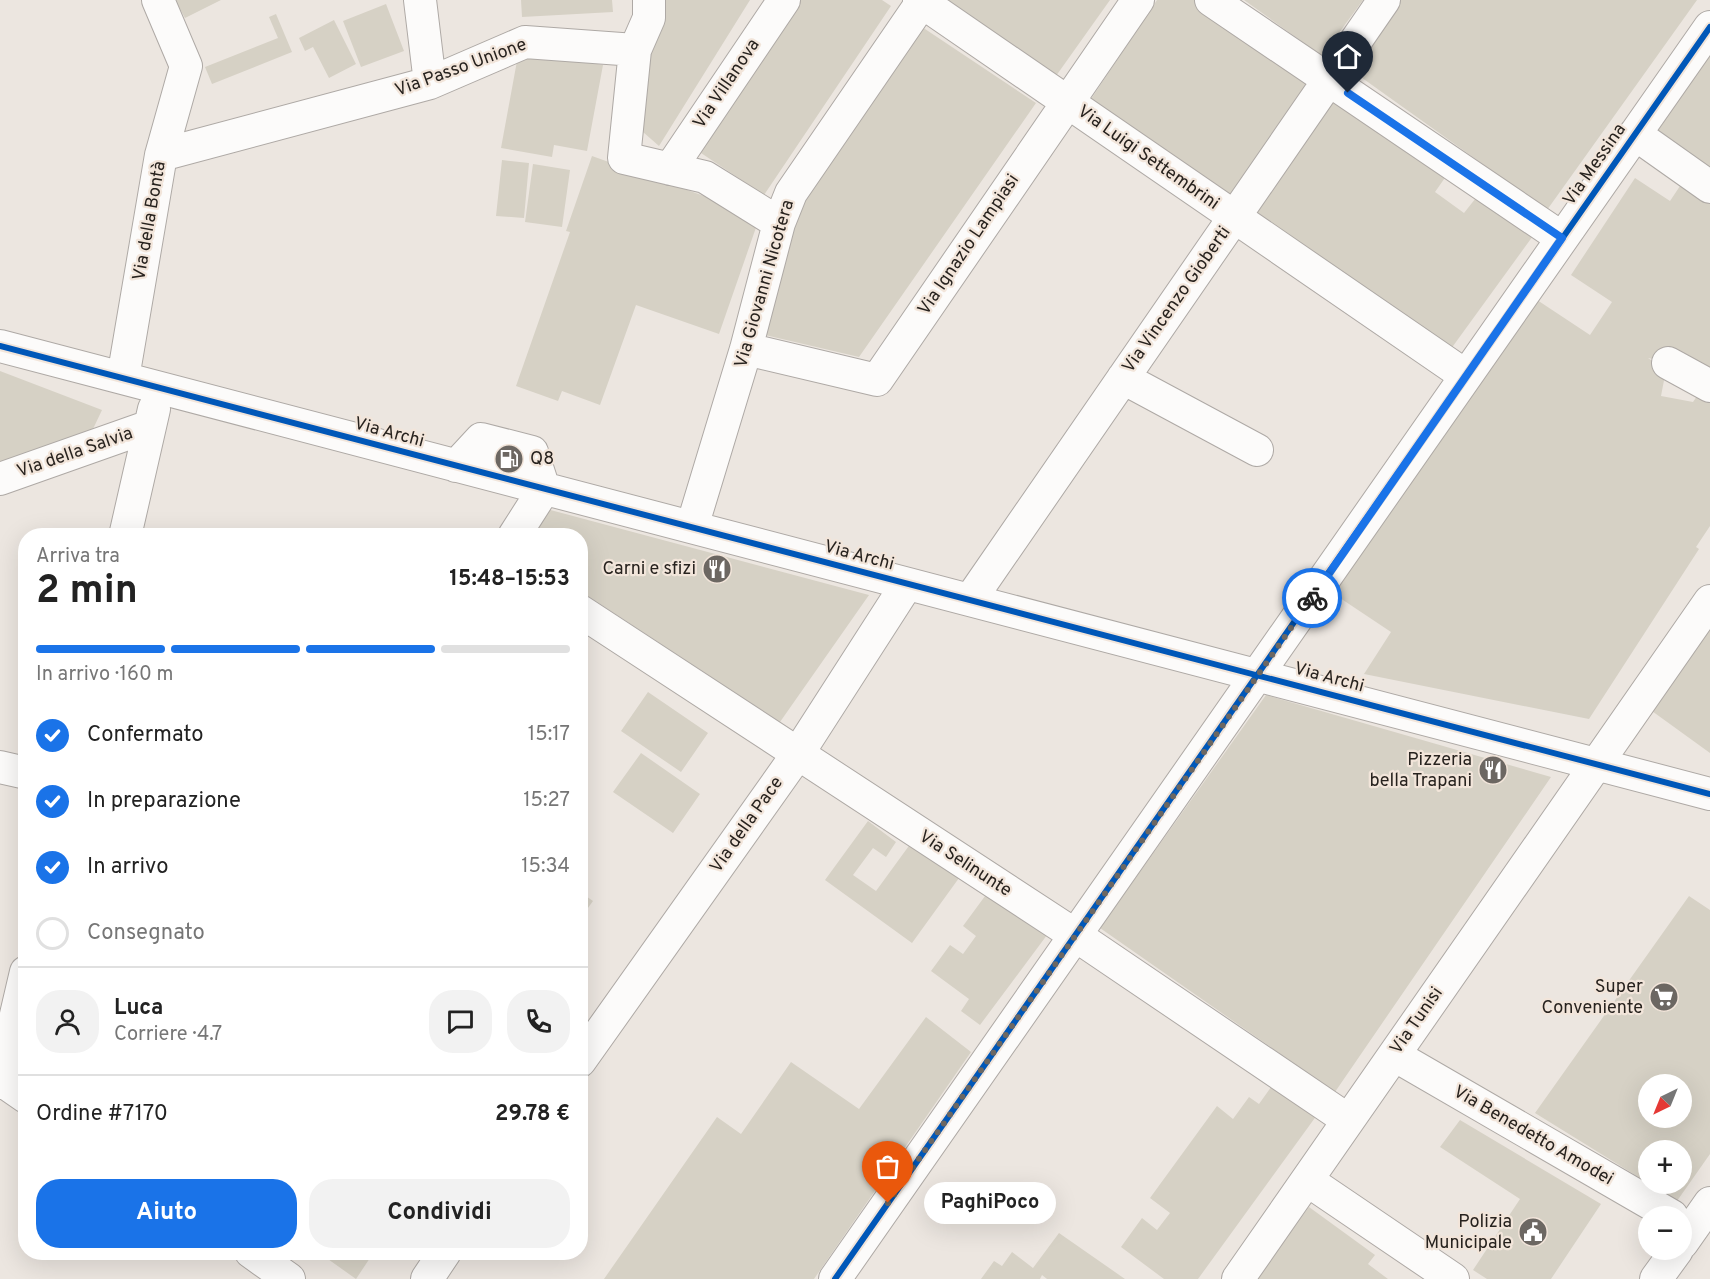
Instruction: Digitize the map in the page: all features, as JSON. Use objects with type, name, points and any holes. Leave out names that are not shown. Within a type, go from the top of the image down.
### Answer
[{"type":"street","name":"Via della Bontà","points":[[123,378],[161,154],[186,66],[158,0]]},
{"type":"street","points":[[420,0],[430,83]]},
{"type":"street","points":[[649,0],[649,18],[635,50],[624,158],[705,177],[779,223]]},
{"type":"street","name":"Via Villanova","points":[[670,169],[784,0]]},
{"type":"street","name":"Via Ignazio Lampiasi","points":[[746,349],[877,380],[1138,0]]},
{"type":"street","points":[[1211,0],[1562,238]]},
{"type":"street","name":"Via Vincenzo Gioberti","points":[[970,600],[1384,0]]},
{"type":"street","name":"Via Luigi Settembrini","points":[[920,1],[1466,376]]},
{"type":"street","name":"Via Giovanni Nicotera","points":[[692,527],[746,349],[779,223],[791,193],[920,1]]},
{"type":"street","name":"Via Messina","points":[[835,1279],[1710,27]]},
{"type":"street","name":"Via Passo Unione","points":[[161,154],[430,83],[525,42],[635,50]]},
{"type":"street","points":[[1635,134],[1710,187]]},
{"type":"street","name":"Via Archi","points":[[0,346],[1710,794]]},
{"type":"street","points":[[1668,363],[1710,386]]},
{"type":"street","points":[[1123,378],[1257,450]]},
{"type":"street","points":[[127,528],[158,388]]},
{"type":"street","name":"Via della Salvia","points":[[0,479],[150,426]]},
{"type":"street","points":[[519,528],[544,489]]},
{"type":"street","name":"Via della Pace","points":[[588,1050],[797,754],[907,584]]},
{"type":"street","name":"Via Tunisi","points":[[1238,1279],[1710,601]]},
{"type":"street","name":"Via Selinunte","points":[[588,616],[1075,935],[1348,1120]]},
{"type":"street","points":[[0,767],[18,771]]},
{"type":"street","points":[[7,1085],[18,1020]]},
{"type":"street","name":"Via Benedetto Amodei","points":[[1394,1055],[1639,1206]]},
{"type":"street","points":[[1307,1180],[1453,1279]]},
{"type":"street","points":[[1692,1221],[1710,1203]]},
{"type":"street","points":[[262,1260],[289,1279]]},
{"type":"street","points":[[427,1279],[440,1260]]},
{"type":"street","points":[[1656,1279],[1666,1260]]},
{"type":"building","points":[[175,0],[221,0],[185,18]]},
{"type":"building","points":[[521,0],[612,0],[613,12],[522,17]]},
{"type":"building","points":[[659,0],[750,0],[659,146],[643,132],[649,36]]},
{"type":"building","points":[[795,0],[882,0],[891,6],[764,195],[695,149]]},
{"type":"building","points":[[936,0],[1110,0],[1051,83]]},
{"type":"building","points":[[1157,0],[1203,0],[1315,75],[1232,198],[1089,102]]},
{"type":"building","points":[[1244,0],[1363,0],[1322,56]]},
{"type":"building","points":[[1400,0],[1697,0],[1547,210],[1351,70]]},
{"type":"building","points":[[386,4],[404,51],[361,67],[343,21]]},
{"type":"building","points":[[276,14],[292,52],[212,84],[205,67],[278,38],[269,17]]},
{"type":"building","points":[[334,20],[356,64],[329,78],[313,47],[305,51],[299,38]]},
{"type":"building","points":[[919,25],[1036,103],[859,357],[765,335],[802,198]]},
{"type":"building","points":[[519,50],[603,65],[587,151],[554,145],[552,157],[501,148]]},
{"type":"building","points":[[1710,51],[1710,168],[1655,129]]},
{"type":"building","points":[[1330,86],[1449,172],[1435,192],[1464,213],[1483,189],[1538,229],[1448,353],[1244,204]]},
{"type":"building","points":[[592,156],[760,216],[719,334],[636,305],[600,405],[562,391],[558,401],[516,386],[570,232],[566,231]]},
{"type":"building","points":[[502,160],[529,163],[524,218],[496,216]]},
{"type":"building","points":[[533,164],[570,170],[562,227],[525,222]]},
{"type":"building","points":[[1635,178],[1670,201],[1682,183],[1710,202],[1710,370],[1648,358],[1666,370],[1661,396],[1693,402],[1705,384],[1710,387],[1710,526],[1696,547],[1699,549],[1589,719],[1364,674],[1391,632],[1328,590],[1525,292],[1590,335],[1612,302],[1571,275]]},
{"type":"building","points":[[0,371],[102,410],[93,429],[0,466]]},
{"type":"building","points":[[543,508],[869,595],[780,722],[588,596],[588,528],[532,528]]},
{"type":"building","points":[[1710,618],[1710,753],[1645,706]]},
{"type":"building","points":[[648,692],[708,733],[681,772],[621,731]]},
{"type":"building","points":[[1266,695],[1551,777],[1335,1092],[1100,928]]},
{"type":"building","points":[[641,753],[700,794],[673,833],[613,792]]},
{"type":"building","points":[[868,821],[896,842],[886,857],[873,848],[853,875],[876,891],[911,843],[959,878],[912,943],[825,880]]},
{"type":"building","points":[[988,892],[1047,935],[980,1025],[961,1011],[969,999],[931,971],[950,945],[963,954],[976,936],[963,926]]},
{"type":"building","name":"Super Conveniente","points":[[1689,896],[1710,910],[1710,1154],[1692,1180],[1692,1140],[1638,1140],[1638,1177],[1535,1113]]},
{"type":"building","points":[[588,898],[593,901],[588,908]]},
{"type":"building","points":[[926,1017],[971,1052],[814,1279],[604,1279],[717,1117],[741,1134],[791,1062],[859,1109]]},
{"type":"building","points":[[1274,1083],[1317,1115],[1198,1279],[1164,1279],[1121,1247],[1142,1218],[1157,1230],[1170,1213],[1150,1198],[1217,1106],[1233,1119],[1249,1097],[1259,1104]]},
{"type":"building","points":[[1460,1120],[1601,1204],[1551,1279],[1487,1279],[1473,1270],[1520,1199],[1440,1147]]},
{"type":"building","name":"Super Conveniente","points":[[1665,1194],[1682,1194],[1677,1201]]},
{"type":"building","points":[[1309,1207],[1375,1255],[1368,1264],[1388,1279],[1256,1279]]},
{"type":"building","points":[[1059,1233],[1125,1279],[1047,1279],[1042,1275],[1040,1279],[981,1279],[994,1261],[1002,1266],[1012,1252],[1033,1268]]},
{"type":"building","points":[[329,1260],[369,1260],[356,1279]]},
{"type":"cycle path","points":[[835,1279],[1710,27]]},
{"type":"cycle path","points":[[0,346],[1710,794]]},
{"type":"way so far","points":[[888,1203],[1312,598]]},
{"type":"place","name":"Q8","points":[[509,459]]},
{"type":"place","name":"Carni e sfizi","points":[[717,569]]},
{"type":"place","name":"Pizzeria bella Trapani","points":[[1493,770]]},
{"type":"place","name":"Super Conveniente","points":[[1664,997]]},
{"type":"place","name":"PaghiPoco","points":[[888,1203]]},
{"type":"place","name":"Polizia Municipale","points":[[1533,1232]]},
{"type":"route","points":[[1312,598],[1562,238],[1348,93]]}]
